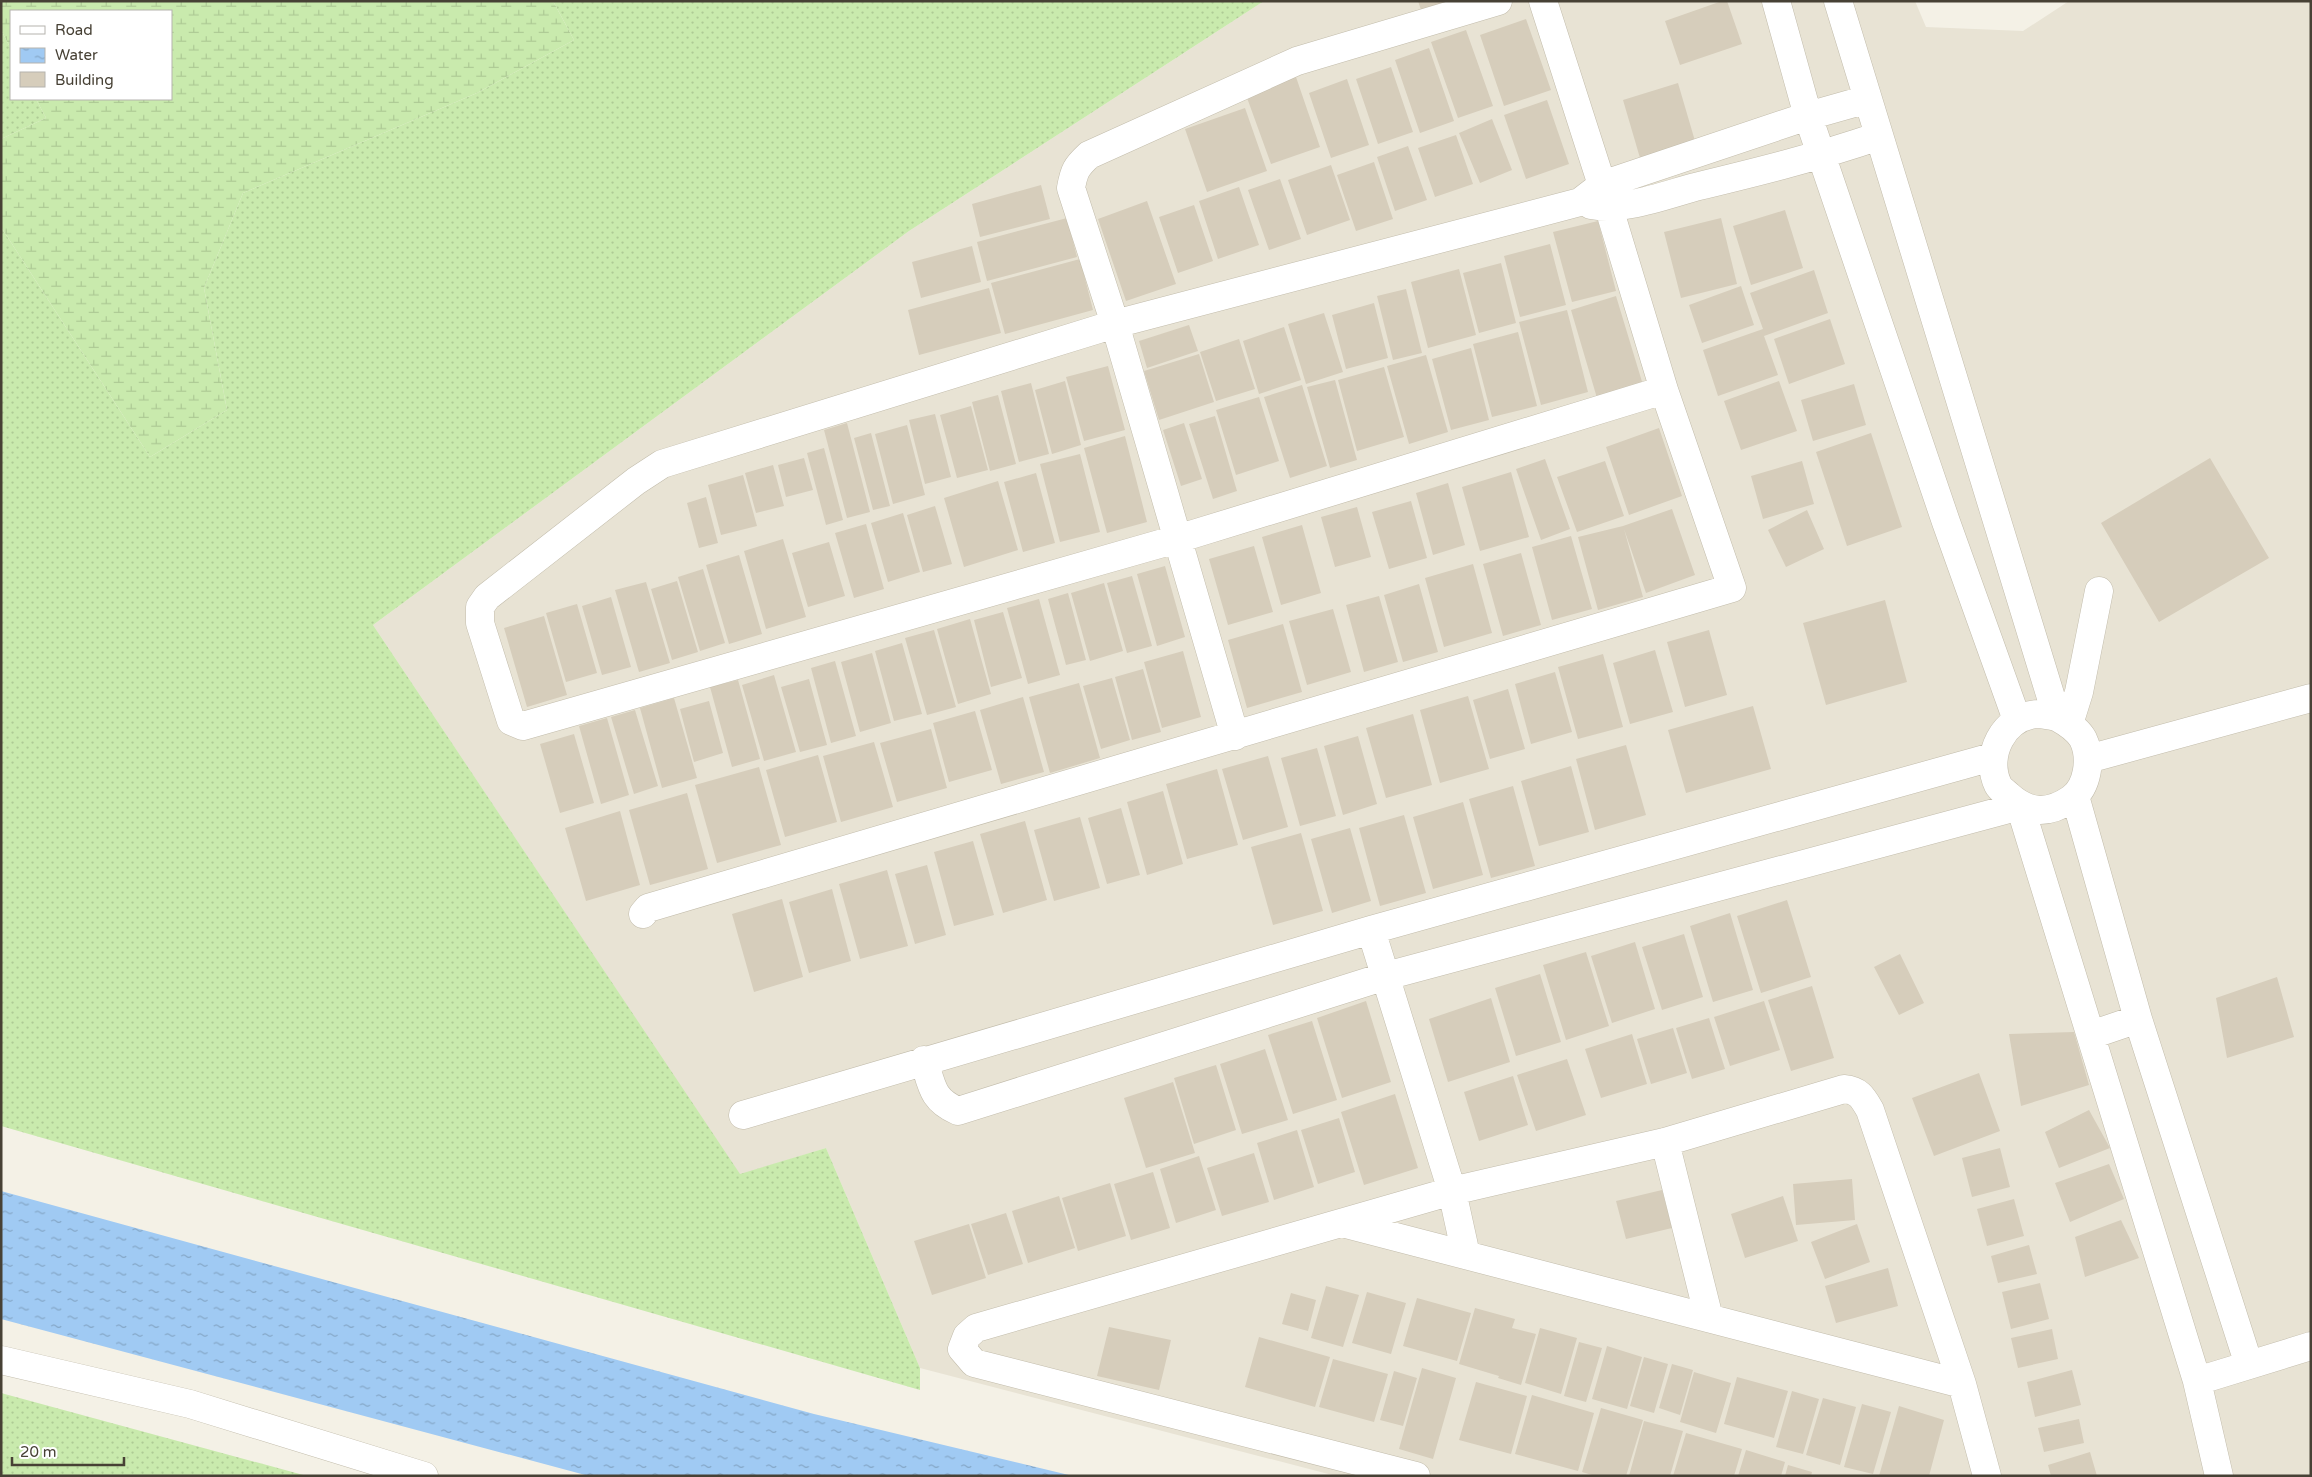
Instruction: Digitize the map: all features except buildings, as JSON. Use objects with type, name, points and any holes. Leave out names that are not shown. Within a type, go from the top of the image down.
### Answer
[{"type":"street","points":[[1235,736],[1115,324],[1070,188],[1077,166],[1089,155],[1296,61],[1498,1]]},
{"type":"street","points":[[643,914],[648,908],[1732,588],[1664,390],[1543,1]]},
{"type":"street","points":[[1776,1],[1808,116],[1946,522],[2018,720]]},
{"type":"street","points":[[924,1060],[935,1093],[944,1105],[958,1111],[1386,976],[2020,806],[2039,810],[2058,807],[2075,796],[2086,778],[2088,759],[2083,739],[2063,720],[1838,1]]},
{"type":"street","points":[[1605,196],[1808,116],[1868,99]]},
{"type":"street","points":[[1664,390],[1178,539],[523,726],[511,721],[480,623],[480,606],[487,597],[636,481],[662,464],[1115,324],[1580,202],[1822,156],[1879,136]]},
{"type":"street","points":[[2063,720],[2079,692],[2099,591]]},
{"type":"street","points":[[2088,759],[2311,698]]},
{"type":"street","points":[[2063,720],[2038,714],[2018,720],[2000,736],[1992,757],[1998,786],[2020,806],[2197,1381],[2220,1476]]},
{"type":"street","points":[[743,1115],[924,1060],[1371,930],[1992,757]]},
{"type":"street","points":[[2075,796],[2138,1019],[2249,1365]]},
{"type":"street","points":[[1371,930],[1452,1191],[1466,1255]]},
{"type":"street","points":[[2091,1035],[2138,1019]]},
{"type":"street","points":[[1416,1476],[974,1362],[962,1349],[967,1336],[976,1328],[1452,1191],[1665,1142],[1844,1089],[1854,1090],[1870,1110],[1962,1384],[1987,1476]]},
{"type":"street","points":[[1665,1142],[1709,1318]]},
{"type":"street","points":[[1342,1223],[1962,1384]]},
{"type":"street","points":[[2197,1381],[2311,1346]]},
{"type":"street","points":[[1,1360],[190,1404],[424,1476]]},
{"type":"shaded area","points":[[1264,1],[1915,1],[1926,27],[2023,31],[2069,1],[2311,1],[2311,1476],[1336,1476],[920,1368],[826,1148],[740,1175],[373,625],[909,231]]},
{"type":"green space","points":[[1,1],[553,1],[574,40],[477,93],[243,193],[204,288],[227,410],[150,457],[1,227],[1,139],[46,118],[37,100],[172,100],[172,10],[10,10],[10,47],[1,30]]},
{"type":"green space","points":[[553,1],[1264,1],[909,231],[373,625],[740,1174],[826,1148],[920,1368],[920,1390],[1,1126],[1,227],[150,457],[227,410],[204,288],[243,193],[477,93],[574,40]]},
{"type":"green space","points":[[1,30],[10,47],[10,100],[37,100],[46,118],[1,139]]},
{"type":"green space","points":[[1,1393],[307,1476],[1,1476]]},
{"type":"water","points":[[1,1191],[814,1414],[1073,1476],[589,1476],[1,1319]]}]
